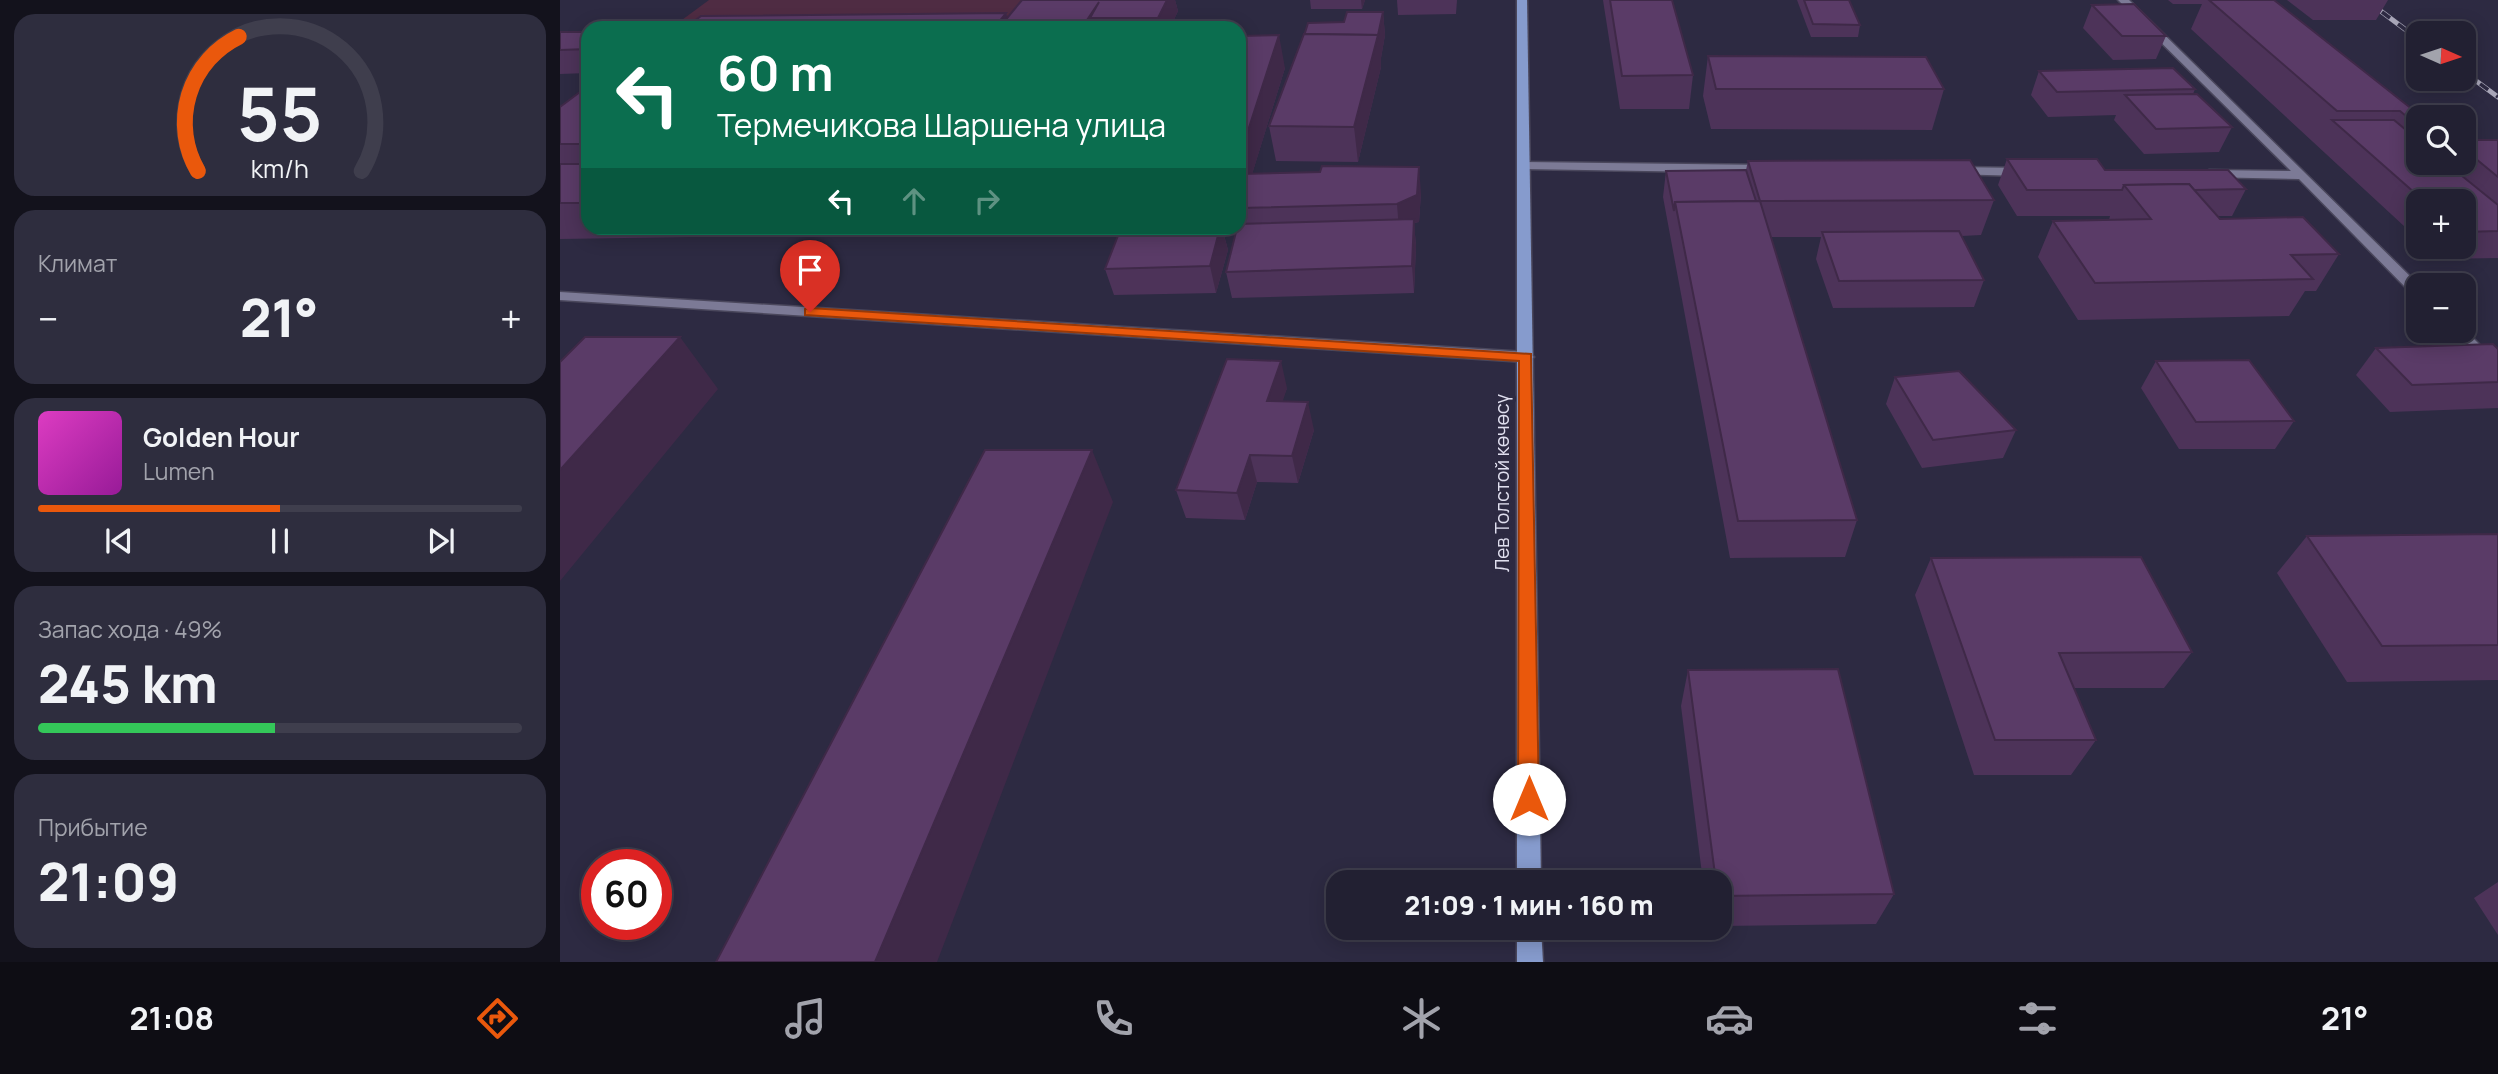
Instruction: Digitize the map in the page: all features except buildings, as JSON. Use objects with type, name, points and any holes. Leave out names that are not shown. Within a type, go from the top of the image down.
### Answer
[{"type":"main road","name":"Лев Толстой көчөсү","points":[[1522,0],[1529,870]]},
{"type":"main road","points":[[1529,940],[1530,962]]},
{"type":"street","points":[[2123,0],[2406,280]]},
{"type":"street","points":[[1524,166],[1780,169]]},
{"type":"street","points":[[1944,171],[2040,172]]},
{"type":"street","points":[[2192,174],[2302,175]]},
{"type":"street","points":[[560,296],[1526,357]]},
{"type":"street","points":[[2469,343],[2498,372]]},
{"type":"shaded area","points":[[709,0],[1038,0],[1021,21],[680,21]]},
{"type":"railway","points":[[2366,0],[2406,30]]},
{"type":"railway","points":[[2476,81],[2498,97]]},
{"type":"route","points":[[810,312],[1526,357],[1529,799]]}]
